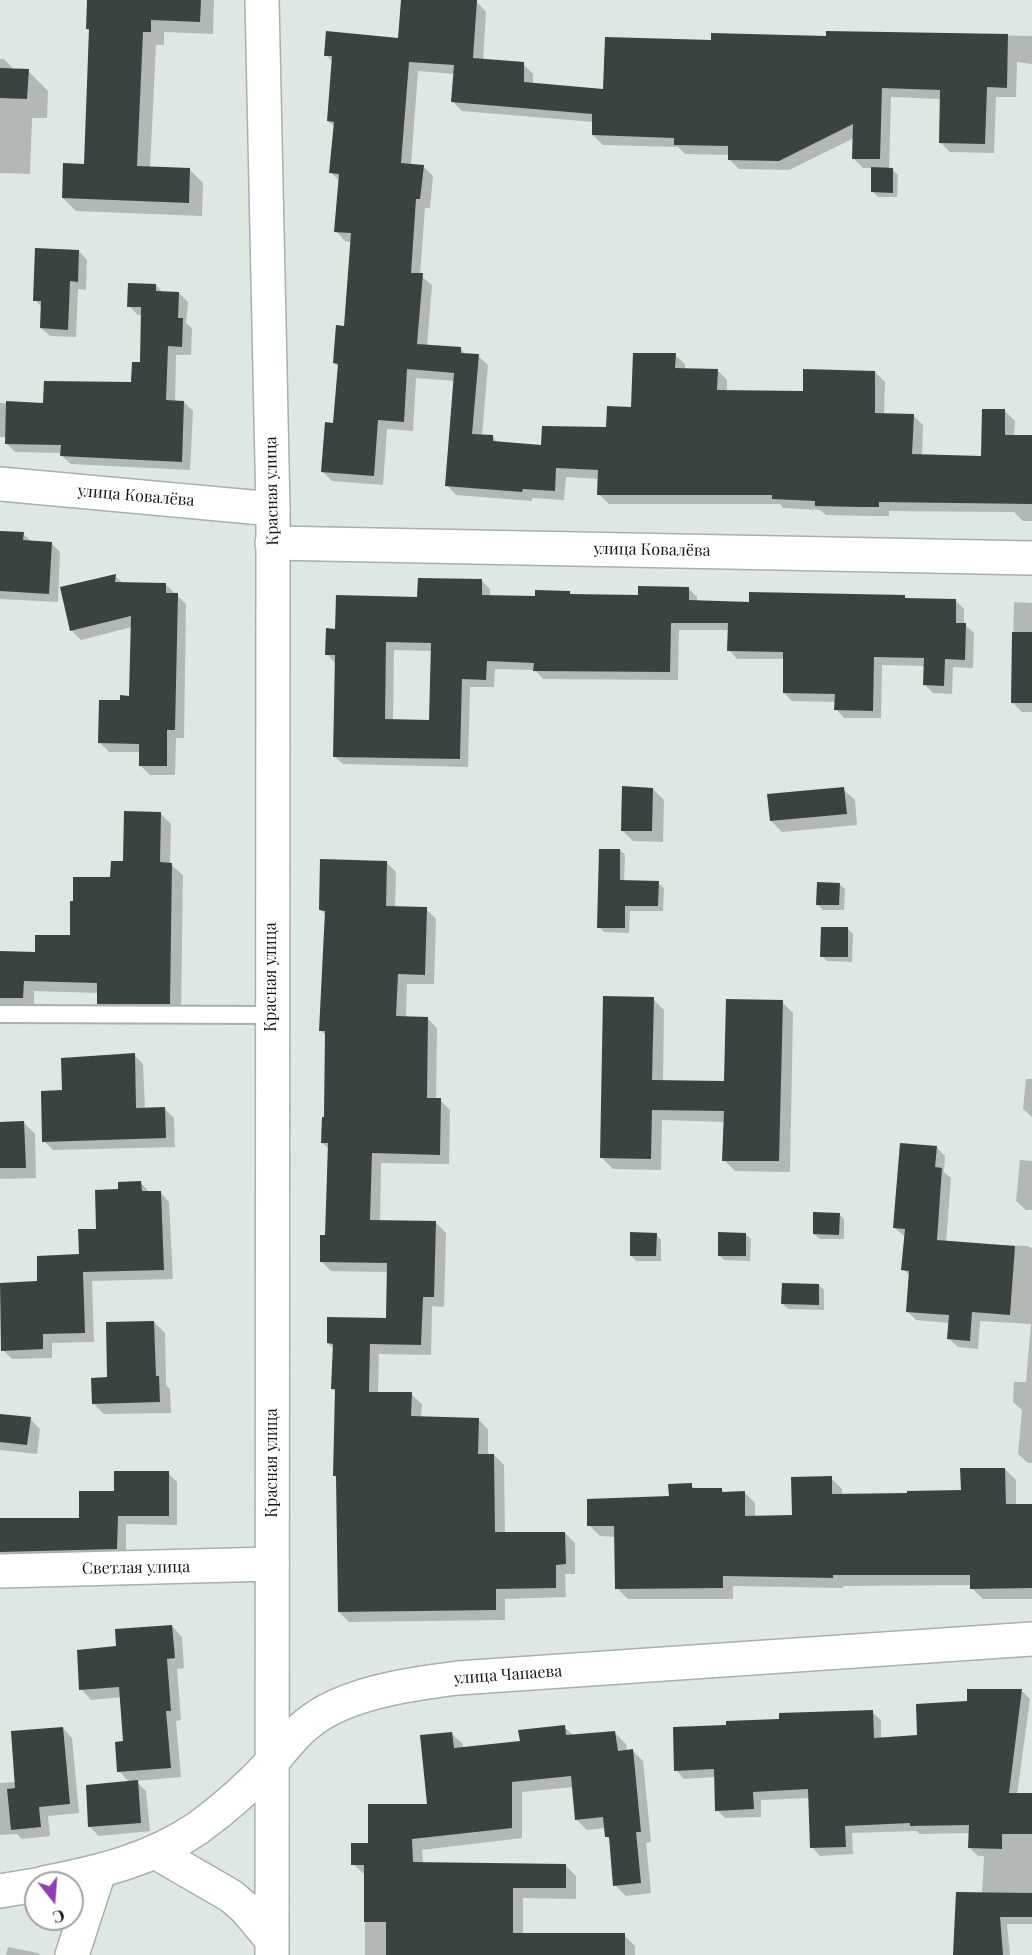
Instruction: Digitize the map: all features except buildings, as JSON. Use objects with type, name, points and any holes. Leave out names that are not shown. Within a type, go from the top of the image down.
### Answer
[{"type":"street","name":"Красная улица","points":[[262,0],[273,509],[271,1947]]},
{"type":"street","name":"улица Ковалёва","points":[[0,484],[273,509]]},
{"type":"street","name":"улица Ковалёва","points":[[272,543],[1032,558]]},
{"type":"street","name":"Светлая улица","points":[[0,1570],[272,1564]]},
{"type":"street","name":"улица Чапаева","points":[[84,1875],[155,1852],[199,1827],[273,1761],[288,1742],[308,1723],[329,1710],[380,1692],[458,1678],[1032,1639]]},
{"type":"street","points":[[155,1852],[231,1896],[245,1908],[271,1947]]},
{"type":"street","points":[[72,1955],[99,1872]]},
{"type":"street","points":[[0,1891],[24,1887]]},
{"type":"lane","points":[[0,1014],[271,1015]]}]
